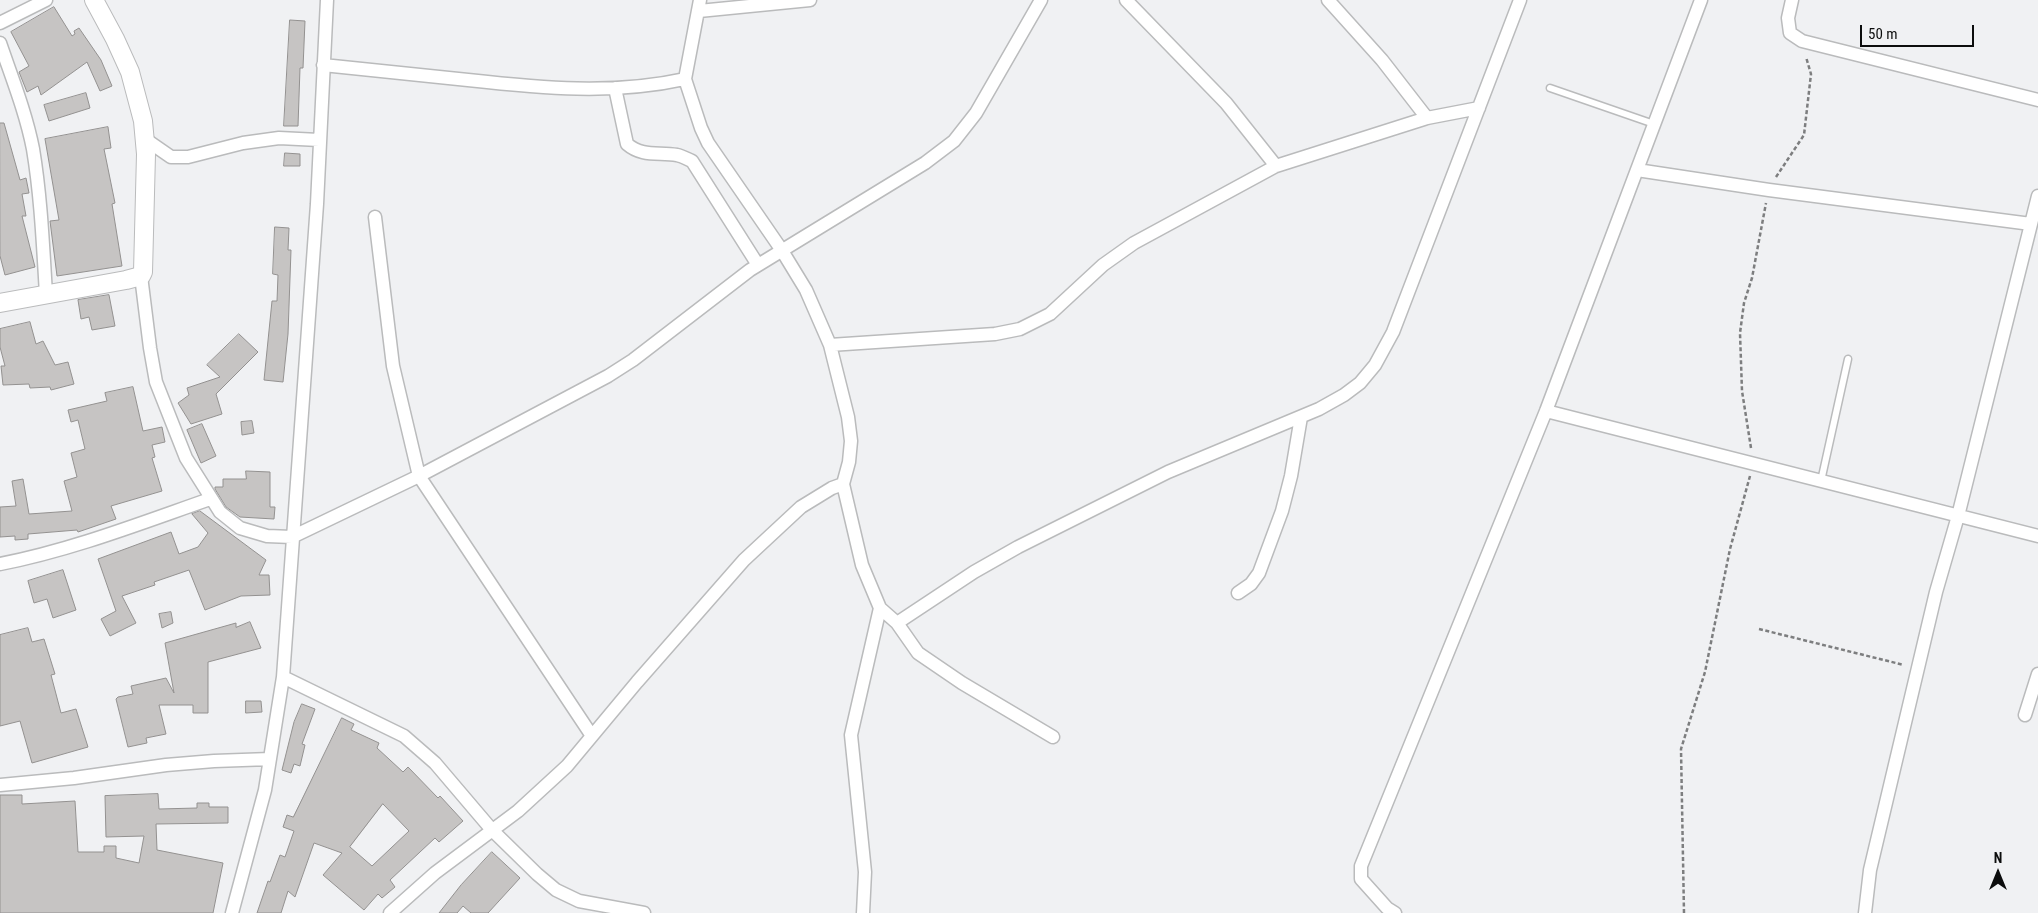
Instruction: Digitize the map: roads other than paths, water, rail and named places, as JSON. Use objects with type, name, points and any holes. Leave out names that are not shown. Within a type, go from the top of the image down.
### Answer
[{"type":"street","points":[[0,22],[46,0]]},
{"type":"street","points":[[94,0],[116,39],[137,94],[144,139],[146,186],[144,267],[141,276],[156,382],[186,458],[220,512],[240,528],[267,536],[292,537],[419,476],[608,376],[781,249],[925,163],[954,141],[976,113],[1041,0]]},
{"type":"street","points":[[232,913],[265,790],[283,678],[317,204],[326,0]]},
{"type":"street","points":[[810,0],[699,6],[685,79],[700,128],[708,143],[781,249],[806,290],[830,345],[848,417],[851,441],[849,462],[843,484],[862,565],[880,608],[897,622],[918,653],[962,684],[1053,737]]},
{"type":"street","points":[[1126,0],[1226,103],[1276,166]]},
{"type":"street","points":[[1328,0],[1382,60],[1427,118]]},
{"type":"street","points":[[897,622],[974,572],[1018,547],[1168,472],[1319,409],[1344,396],[1360,383],[1375,366],[1393,332],[1520,0]]},
{"type":"street","points":[[1395,913],[1387,908],[1361,879],[1362,866],[1546,411],[1701,0]]},
{"type":"street","points":[[1792,0],[1788,18],[1790,33],[1802,41],[2038,100]]},
{"type":"street","points":[[0,43],[22,105],[33,148],[39,197],[46,294]]},
{"type":"street","points":[[324,65],[541,88],[615,88],[661,84],[685,79]]},
{"type":"street","points":[[615,88],[627,144],[634,150],[645,154],[678,155],[692,161],[758,265]]},
{"type":"street","points":[[830,345],[995,334],[1020,329],[1050,314],[1103,265],[1134,243],[1276,166],[1427,118],[1479,108]]},
{"type":"street","points":[[144,139],[170,157],[188,157],[243,144],[280,138],[319,140]]},
{"type":"street","points":[[1637,170],[1769,190],[2031,224]]},
{"type":"street","points":[[1865,913],[1870,870],[1936,592],[1958,516],[2038,196]]},
{"type":"street","points":[[375,217],[393,366],[419,476],[592,736]]},
{"type":"street","points":[[0,303],[141,276]]},
{"type":"street","points":[[1546,411],[2038,536]]},
{"type":"street","points":[[1238,592],[1250,584],[1259,573],[1282,511],[1292,476],[1301,417]]},
{"type":"street","points":[[390,913],[435,873],[518,811],[567,766],[637,682],[744,560],[801,507],[832,488],[843,484]]},
{"type":"street","points":[[0,564],[28,559],[118,532],[210,498]]},
{"type":"street","points":[[863,913],[865,872],[851,735],[880,608]]},
{"type":"street","points":[[2025,715],[2038,674]]},
{"type":"street","points":[[283,678],[404,736],[435,763],[492,830],[556,890],[579,901],[644,913]]},
{"type":"street","points":[[0,785],[74,778],[166,765],[270,759]]},
{"type":"lane","points":[[1550,88],[1654,124]]},
{"type":"lane","points":[[1821,481],[1848,359]]}]
